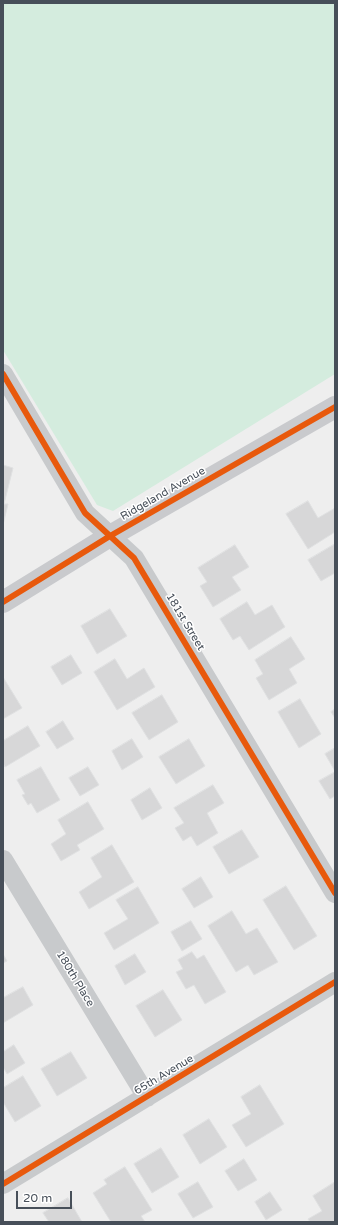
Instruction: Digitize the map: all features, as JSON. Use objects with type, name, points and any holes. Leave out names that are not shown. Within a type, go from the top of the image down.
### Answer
[{"type":"street","name":"181st Street","points":[[3,374],[85,513],[134,558],[335,893]]},
{"type":"street","name":"Ridgeland Avenue","points":[[3,602],[110,536],[334,410]]},
{"type":"street","name":"180th Place","points":[[3,860],[147,1097]]},
{"type":"street","name":"65th Avenue","points":[[3,1184],[335,982]]},
{"type":"green space","points":[[3,3],[335,3],[335,374],[113,511],[97,505],[3,350]]},
{"type":"building","points":[[3,465],[13,468],[4,504],[8,504],[3,525]]},
{"type":"building","points":[[308,501],[318,518],[335,508],[335,532],[308,549],[286,514]]},
{"type":"building","points":[[335,544],[335,573],[321,581],[308,560]]},
{"type":"building","points":[[235,545],[249,567],[232,577],[241,590],[213,607],[200,586],[207,582],[198,568]]},
{"type":"building","points":[[247,602],[255,615],[272,605],[285,627],[249,650],[240,636],[233,640],[220,619]]},
{"type":"building","points":[[110,609],[127,636],[97,654],[81,626]]},
{"type":"building","points":[[291,637],[305,659],[289,669],[297,683],[269,700],[256,678],[263,674],[255,660]]},
{"type":"building","points":[[71,655],[82,673],[62,685],[51,667]]},
{"type":"building","points":[[115,659],[127,679],[144,668],[155,687],[117,710],[94,672]]},
{"type":"building","points":[[3,677],[22,708],[3,719]]},
{"type":"building","points":[[162,695],[178,722],[149,740],[132,713]]},
{"type":"building","points":[[300,699],[321,734],[299,748],[278,712]]},
{"type":"building","points":[[335,709],[335,718],[331,712]]},
{"type":"building","points":[[63,721],[74,739],[57,749],[46,732]]},
{"type":"building","points":[[28,726],[40,746],[5,767],[3,763],[3,741]]},
{"type":"building","points":[[132,739],[143,757],[122,770],[112,751]]},
{"type":"building","points":[[189,739],[205,766],[176,784],[159,757]]},
{"type":"building","points":[[335,748],[335,771],[325,754]]},
{"type":"building","points":[[41,767],[60,800],[37,813],[31,803],[28,805],[22,795],[25,794],[17,780]]},
{"type":"building","points":[[88,767],[99,785],[80,796],[69,778]]},
{"type":"building","points":[[335,772],[335,796],[330,799],[319,781]]},
{"type":"building","points":[[213,785],[224,803],[207,813],[218,833],[197,846],[191,836],[183,841],[175,828],[184,823],[174,808]]},
{"type":"building","points":[[150,788],[162,808],[142,820],[131,800]]},
{"type":"building","points":[[88,802],[104,829],[77,845],[80,850],[61,861],[51,844],[66,834],[58,820]]},
{"type":"building","points":[[242,830],[259,857],[229,874],[213,847]]},
{"type":"building","points":[[112,845],[134,882],[89,909],[79,892],[102,877],[91,858]]},
{"type":"building","points":[[201,877],[213,897],[194,908],[182,889]]},
{"type":"building","points":[[286,886],[317,936],[294,950],[263,900]]},
{"type":"building","points":[[138,887],[159,923],[114,950],[104,933],[128,919],[116,900]]},
{"type":"building","points":[[232,911],[246,934],[257,928],[278,962],[254,975],[248,965],[236,972],[208,926]]},
{"type":"building","points":[[191,921],[202,939],[182,951],[171,932]]},
{"type":"building","points":[[192,952],[197,959],[204,955],[226,992],[205,1004],[194,985],[186,989],[176,972],[183,969],[178,960]]},
{"type":"building","points":[[3,954],[7,961],[3,963]]},
{"type":"building","points":[[135,954],[146,972],[125,985],[115,966]]},
{"type":"building","points":[[23,987],[33,1005],[3,1023],[3,998]]},
{"type":"building","points":[[163,990],[182,1020],[155,1037],[136,1006]]},
{"type":"building","points":[[14,1045],[25,1063],[7,1074],[3,1067],[3,1052]]},
{"type":"building","points":[[71,1052],[87,1078],[57,1096],[41,1069]]},
{"type":"building","points":[[23,1076],[41,1106],[15,1122],[3,1102],[3,1088]]},
{"type":"building","points":[[260,1085],[284,1124],[246,1147],[232,1125],[251,1114],[241,1097]]},
{"type":"building","points":[[209,1119],[227,1147],[200,1164],[183,1135]]},
{"type":"building","points":[[161,1148],[179,1177],[152,1193],[134,1164]]},
{"type":"building","points":[[244,1159],[257,1180],[238,1191],[225,1171]]},
{"type":"building","points":[[125,1167],[152,1210],[141,1216],[145,1222],[111,1222],[93,1193],[107,1184],[104,1180]]},
{"type":"building","points":[[198,1182],[213,1207],[193,1218],[178,1194]]},
{"type":"building","points":[[335,1182],[335,1222],[310,1222],[308,1219],[322,1211],[313,1196]]},
{"type":"building","points":[[270,1192],[282,1210],[266,1220],[255,1202]]},
{"type":"building","points":[[68,1198],[82,1222],[49,1222],[43,1213]]},
{"type":"cycle path","points":[[3,374],[85,513],[134,558],[335,893]]},
{"type":"cycle path","points":[[3,602],[110,536],[335,407]]},
{"type":"cycle path","points":[[3,1184],[335,982]]}]
